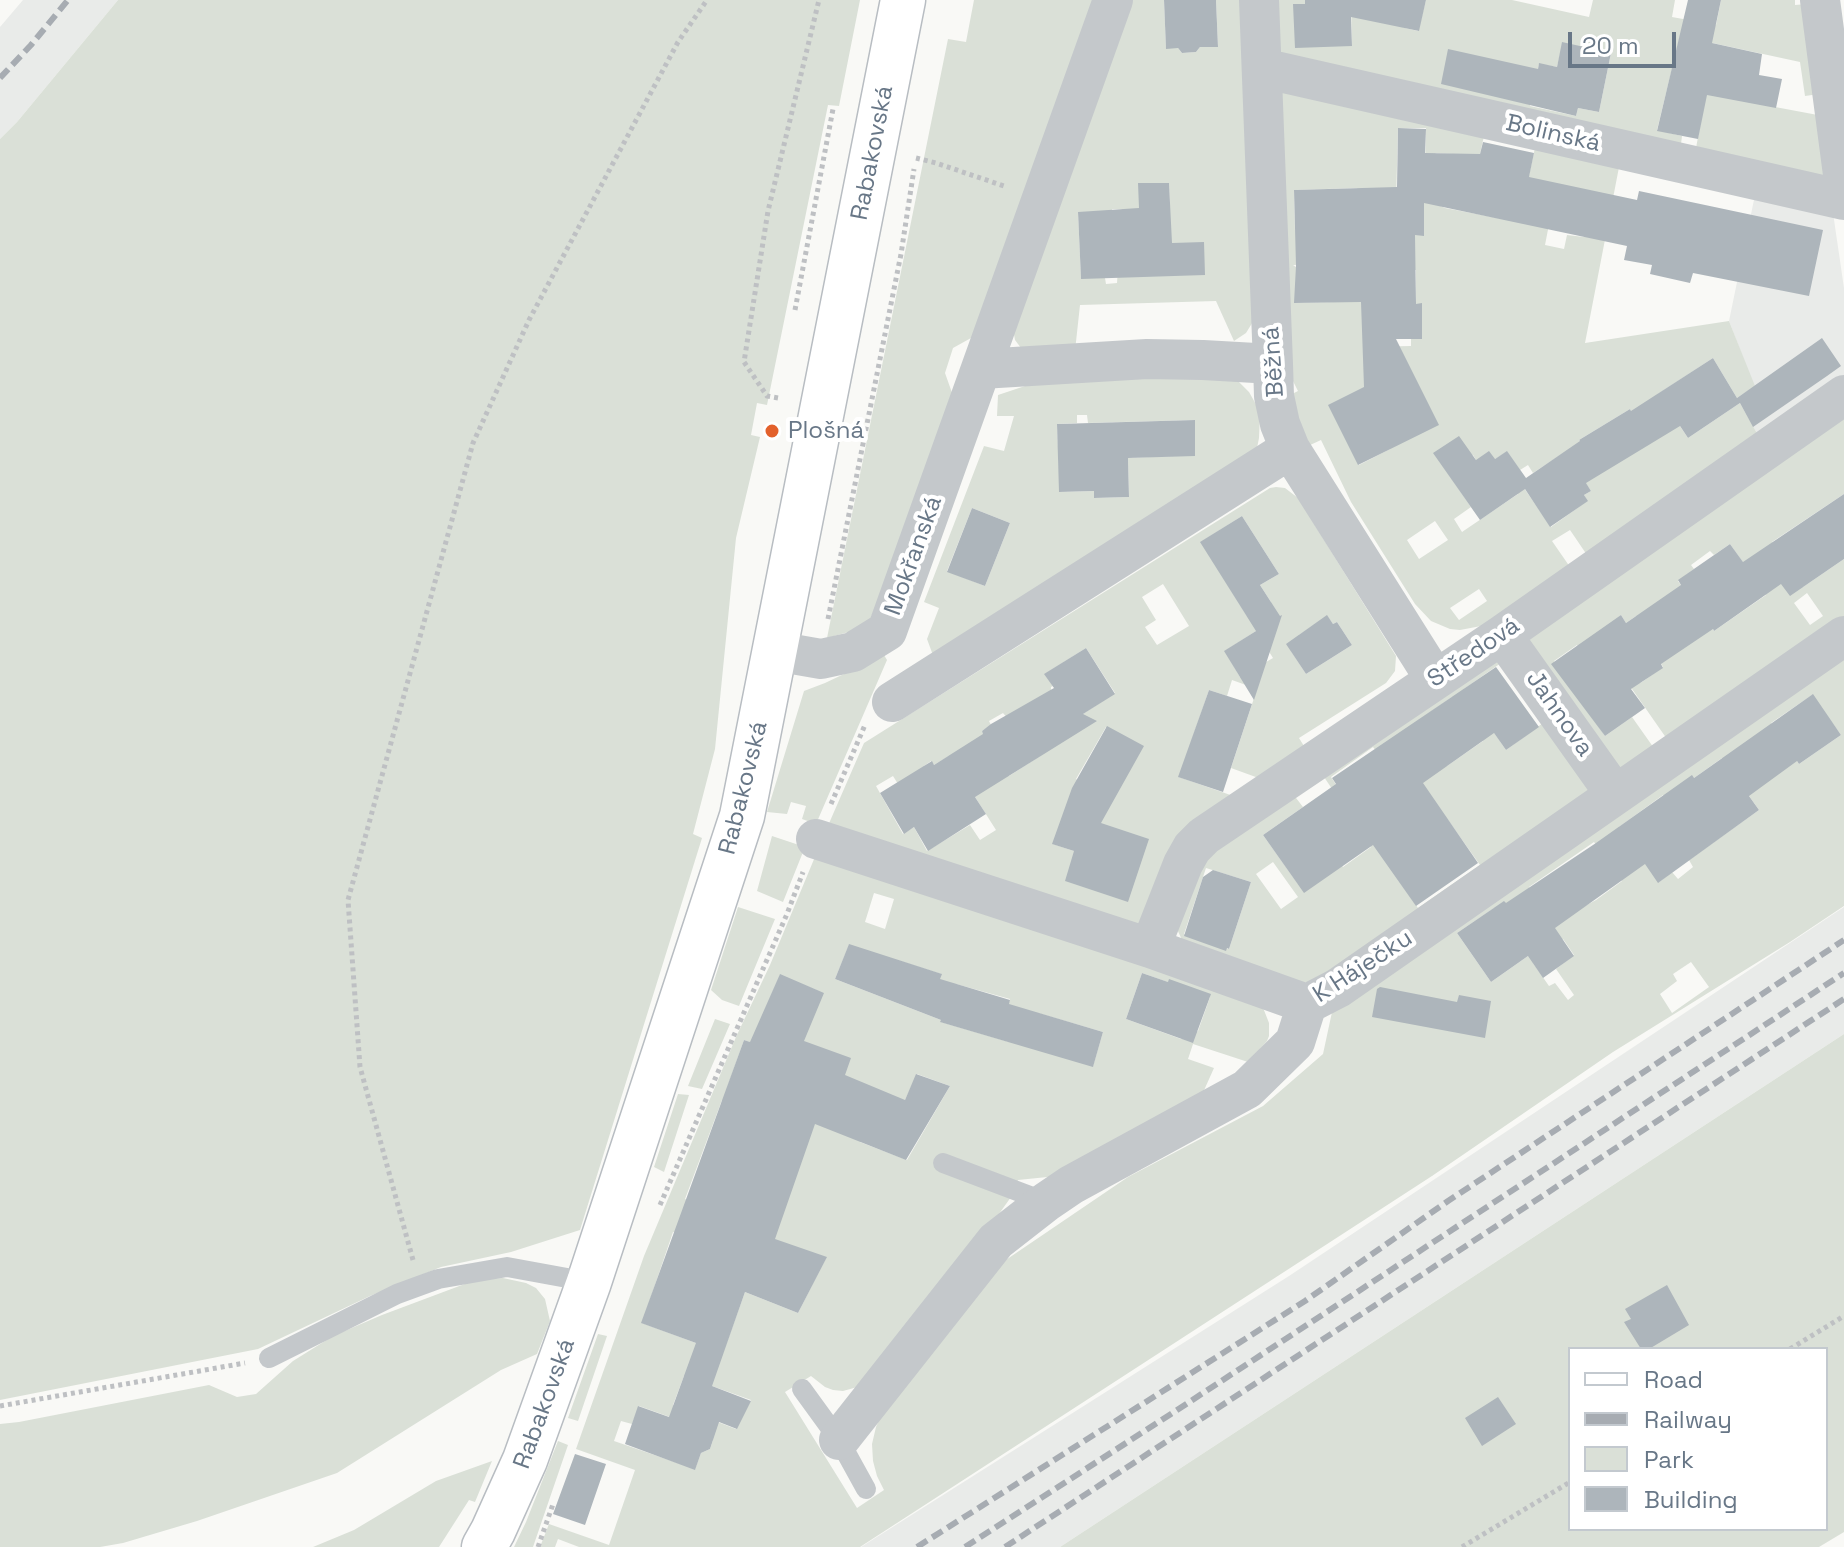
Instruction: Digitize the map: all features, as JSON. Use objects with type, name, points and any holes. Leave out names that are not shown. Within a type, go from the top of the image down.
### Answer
[{"type":"main road","name":"Rabakovská","points":[[484,1547],[525,1460],[589,1282],[742,816],[903,0]]},
{"type":"street","name":"Mokřanská","points":[[775,651],[821,659],[853,652],[887,631],[1113,0]]},
{"type":"street","name":"Běžná","points":[[1259,0],[1274,396],[1280,424],[1290,449],[1435,679]]},
{"type":"street","points":[[1820,0],[1844,182]]},
{"type":"street","name":"Bolinská","points":[[1262,68],[1844,200]]},
{"type":"street","points":[[981,369],[1147,359],[1273,364]]},
{"type":"street","name":"Středová","points":[[1150,948],[1183,864],[1204,836],[1502,635],[1844,395]]},
{"type":"street","points":[[879,712],[1290,449]]},
{"type":"street","name":"Jahnova","points":[[1502,635],[1615,794]]},
{"type":"street","name":"K Háječku","points":[[816,839],[1150,948],[1307,1004],[1338,988],[1844,636]]},
{"type":"street","points":[[839,1440],[996,1241],[1071,1185],[1247,1089],[1295,1042],[1307,1004]]},
{"type":"lane","points":[[943,1163],[1046,1202]]},
{"type":"lane","points":[[269,1358],[397,1294],[438,1279],[507,1267],[589,1282]]},
{"type":"lane","points":[[802,1389],[839,1440],[866,1489]]},
{"type":"path","points":[[420,1285],[360,1067],[348,900],[473,443],[529,320],[678,42],[707,0]]},
{"type":"path","points":[[778,398],[767,396],[744,362],[768,211],[819,0]]},
{"type":"path","points":[[795,310],[833,109]]},
{"type":"path","points":[[821,659],[901,254],[918,147]]},
{"type":"path","points":[[916,158],[1042,198]]},
{"type":"path","points":[[659,1206],[787,914],[816,839],[879,712]]},
{"type":"path","points":[[1793,1347],[1844,1316]]},
{"type":"path","points":[[0,1406],[269,1358]]},
{"type":"path","points":[[1462,1547],[1568,1483]]},
{"type":"path","points":[[538,1547],[553,1503]]},
{"type":"shaded area","points":[[23,0],[118,0],[0,139],[0,27]]},
{"type":"shaded area","points":[[1756,190],[1832,206],[1844,288],[1844,377],[1758,435],[1737,398],[1754,386],[1729,321]]},
{"type":"shaded area","points":[[1844,907],[1844,1034],[1060,1547],[861,1547],[1289,1276]]},
{"type":"green space","points":[[118,0],[860,0],[839,106],[828,105],[767,405],[757,403],[751,435],[760,437],[736,538],[715,749],[693,834],[702,838],[580,1230],[511,1252],[441,1267],[370,1296],[258,1349],[0,1400],[0,139]]},
{"type":"green space","points":[[974,0],[1099,0],[980,333],[953,348],[945,373],[956,404],[870,620],[856,630],[827,638],[948,39],[966,42]]},
{"type":"green space","points":[[1125,0],[1164,0],[1166,48],[1178,48],[1182,53],[1196,52],[1200,47],[1218,47],[1216,0],[1250,0],[1254,320],[1246,333],[1234,341],[1216,301],[1080,305],[1075,351],[1021,348],[1015,340],[1013,329]],"holes":[[[1139,183],[1169,183],[1170,213]],[[1112,209],[1122,209],[1117,283],[1106,284],[1105,278],[1081,278],[1078,212],[1112,219]]]},
{"type":"green space","points":[[1277,0],[1305,0],[1305,4],[1295,4],[1352,45],[1351,0],[1405,28],[1418,31],[1426,0],[1512,0],[1589,17],[1593,0],[1675,0],[1672,17],[1716,25],[1721,0],[1795,0],[1795,5],[1808,4],[1819,94],[1805,96],[1800,62],[1680,36],[1657,130],[1682,136],[1681,144],[1696,148],[1706,94],[1823,116],[1824,179],[1279,60]],"holes":[[[1586,47],[1611,53],[1599,112],[1578,108],[1576,116],[1530,106],[1539,64],[1557,67],[1560,54]]]},
{"type":"green space","points":[[1280,88],[1484,136],[1477,167],[1453,154],[1436,153],[1425,165],[1426,128],[1398,128],[1396,202],[1383,235],[1423,235],[1424,199],[1445,208],[1519,222],[1536,143],[1620,162],[1585,343],[1729,321],[1755,386],[1737,398],[1713,358],[1658,394],[1688,438],[1740,403],[1758,435],[1587,555],[1570,530],[1552,541],[1570,567],[1481,626],[1450,629],[1431,621],[1415,604],[1351,502],[1321,440],[1308,446],[1288,396],[1298,391],[1293,381]],"holes":[[[1358,188],[1295,231],[1294,190]],[[1594,191],[1584,237],[1567,235],[1564,249],[1545,245],[1552,209]],[[1346,264],[1334,302],[1295,303],[1296,267],[1293,265]],[[1416,270],[1416,304],[1422,304],[1422,339],[1411,339],[1411,346],[1363,347],[1377,271]],[[1329,405],[1384,436],[1390,449],[1359,465]],[[1630,409],[1645,434],[1595,465],[1579,440]],[[1507,452],[1520,470],[1528,465],[1533,473],[1565,452],[1591,491],[1584,495],[1587,501],[1551,527],[1515,475],[1518,494],[1462,532],[1454,519],[1471,507],[1434,453],[1473,455],[1476,460],[1495,459]],[[1435,521],[1448,540],[1419,559],[1407,540]],[[1479,589],[1487,601],[1459,620],[1450,608]]]},
{"type":"green space","points":[[1090,377],[1237,380],[1258,408],[1257,448],[934,658],[927,639],[939,608],[924,602],[984,446],[1004,451],[1014,416],[997,416],[998,395],[1028,385]],"holes":[[[1077,415],[1087,415],[1088,423],[1194,420],[1195,455],[1128,458],[1129,497],[1095,498],[1094,491],[1060,492],[1057,424],[1077,423]],[[972,508],[1010,523],[985,586],[947,571]]]},
{"type":"green space","points":[[1844,412],[1844,494],[1772,542],[1803,587],[1844,559],[1844,620],[1669,742],[1630,686],[1642,682],[1663,667],[1636,616],[1626,623],[1621,615],[1586,657],[1577,645],[1554,661],[1605,736],[1632,717],[1656,751],[1620,777],[1520,635]],"holes":[[[1730,544],[1766,595],[1714,631],[1678,581],[1694,569],[1691,565],[1710,551],[1714,555]],[[1807,593],[1823,616],[1810,625],[1794,603]]]},
{"type":"green space","points":[[1270,488],[1285,488],[1298,498],[1396,656],[1395,671],[1386,683],[1299,738],[1307,751],[1264,780],[1231,768],[1257,689],[1232,680],[1227,696],[1209,690],[1179,777],[1239,798],[1144,923],[1131,928],[827,828],[864,743]],"holes":[[[1242,516],[1279,574],[1260,585],[1271,602],[1247,616],[1201,542]],[[1163,584],[1189,626],[1157,645],[1145,627],[1156,620],[1142,597]],[[1327,616],[1333,624],[1337,622],[1352,645],[1306,674],[1291,651],[1303,643],[1299,635]],[[1256,631],[1273,658],[1240,677],[1225,651]],[[1086,648],[1115,693],[1075,719],[1051,693],[1053,686],[1045,674]],[[1003,713],[1040,756],[1009,776],[982,731],[991,725],[989,721]],[[1106,727],[1113,800],[1076,779]],[[949,756],[996,830],[980,840],[970,825],[927,851],[914,827],[903,834],[876,786],[893,776],[898,784],[931,761],[934,765]],[[1148,839],[1074,851],[1053,844]]]},
{"type":"green space","points":[[1497,651],[1596,793],[1326,982],[1291,982],[1184,944],[1175,925],[1196,863],[1293,794],[1303,807],[1263,835],[1298,884],[1336,858],[1343,867],[1371,847],[1322,774]],"holes":[[[1501,663],[1543,723],[1506,750],[1464,689]],[[1452,697],[1483,741],[1447,766],[1416,722]],[[1373,747],[1387,766],[1376,845],[1331,777]],[[1448,820],[1480,865],[1418,908],[1395,875],[1426,835]],[[1273,862],[1298,897],[1281,909],[1256,874]],[[1206,868],[1251,882],[1229,949],[1184,934]]]},
{"type":"green space","points":[[1844,653],[1844,906],[1613,1052],[1432,1176],[860,1547],[579,1547],[558,1539],[555,1547],[540,1547],[549,1524],[609,1545],[635,1470],[576,1449],[644,1256],[817,852],[1262,1005],[1269,1023],[1267,1041],[1248,1062],[1193,1044],[1188,1059],[1214,1068],[1197,1106],[1067,1175],[1018,1180],[1011,1197],[974,1249],[861,1386],[843,1391],[833,1390],[811,1376],[785,1392],[857,1508],[884,1490],[873,1461],[872,1444],[883,1411],[994,1268],[1128,1177],[1263,1106],[1323,1054],[1332,1012]],"holes":[[[1812,695],[1841,735],[1799,764],[1771,723]],[[1722,758],[1759,810],[1689,860],[1693,867],[1678,879],[1672,872],[1659,882],[1619,827]],[[1594,842],[1622,881],[1596,900],[1553,923],[1529,887]],[[874,893],[894,899],[885,929],[865,922]],[[1494,908],[1528,956],[1491,982],[1457,933]],[[1563,939],[1574,955],[1556,969],[1574,995],[1568,1000],[1555,983],[1549,986],[1533,963]],[[849,945],[941,974],[935,992],[956,984],[1010,999],[1009,1042],[941,1022],[835,979]],[[1691,962],[1709,987],[1672,1013],[1660,994],[1677,981],[1673,974]],[[1142,973],[1210,997],[1198,1031],[1181,1039],[1126,1019]],[[780,975],[816,990],[764,1012]],[[1038,1013],[1103,1032],[1093,1066],[1029,1047]],[[744,1040],[791,1057],[727,1088]],[[917,1074],[950,1086],[907,1160],[860,1142],[905,1100]],[[722,1100],[713,1210],[685,1199]],[[673,1232],[723,1251],[826,1258],[798,1313],[745,1292],[723,1353],[642,1323]],[[684,1376],[751,1400],[736,1429],[673,1405]],[[639,1406],[709,1431],[713,1440],[710,1449],[701,1453],[695,1469],[614,1441],[621,1421],[632,1424]]]},
{"type":"green space","points":[[884,655],[887,660],[816,824],[802,819],[806,806],[791,802],[787,814],[767,812],[804,691]]},
{"type":"green space","points":[[772,836],[805,847],[783,902],[757,891]]},
{"type":"green space","points":[[738,907],[775,919],[739,1006],[722,1000],[711,990]]},
{"type":"green space","points":[[715,1019],[730,1024],[702,1089],[688,1086]]},
{"type":"green space","points":[[1844,1034],[1844,1532],[1819,1547],[1060,1547]]},
{"type":"green space","points":[[678,1094],[689,1095],[664,1172],[654,1167]]},
{"type":"green space","points":[[503,1278],[536,1288],[545,1299],[550,1321],[537,1354],[501,1370],[337,1473],[123,1543],[100,1547],[0,1547],[0,1424],[209,1385],[237,1397],[256,1394],[293,1361],[333,1336],[478,1279]]},
{"type":"green space","points":[[598,1334],[607,1336],[578,1421],[568,1418]]},
{"type":"green space","points":[[558,1441],[568,1445],[533,1547],[514,1547],[526,1522]]},
{"type":"green space","points":[[492,1461],[475,1502],[469,1500],[439,1547],[313,1547],[354,1530],[436,1481]]},
{"type":"building","points":[[1164,0],[1216,0],[1218,47],[1200,47],[1196,52],[1182,53],[1178,48],[1166,49]]},
{"type":"building","points":[[1305,0],[1426,0],[1419,31],[1351,17],[1352,46],[1295,48],[1293,4],[1305,4]]},
{"type":"building","points":[[1688,0],[1721,0],[1712,43],[1762,54],[1759,75],[1782,79],[1776,108],[1707,95],[1698,139],[1657,131]]},
{"type":"building","points":[[1562,42],[1611,53],[1599,112],[1578,108],[1576,116],[1441,84],[1448,49],[1538,69],[1539,63],[1557,67]]},
{"type":"building","points":[[1398,128],[1426,129],[1425,153],[1480,154],[1483,142],[1534,153],[1529,177],[1637,200],[1639,191],[1823,230],[1809,296],[1693,273],[1690,283],[1650,274],[1652,265],[1624,260],[1627,246],[1424,203],[1424,236],[1415,235],[1416,304],[1422,303],[1422,339],[1396,339],[1439,425],[1358,465],[1328,405],[1364,387],[1361,302],[1294,303],[1294,190],[1397,187]]},
{"type":"building","points":[[1138,183],[1169,183],[1172,243],[1204,242],[1205,275],[1081,279],[1078,212],[1139,208]]},
{"type":"building","points":[[1822,338],[1841,366],[1827,376],[1753,427],[1740,403],[1688,438],[1680,426],[1586,483],[1591,491],[1584,495],[1588,501],[1550,527],[1525,489],[1480,520],[1433,453],[1459,436],[1476,460],[1489,451],[1495,459],[1507,451],[1526,478],[1579,440],[1631,411],[1713,358],[1737,398]]},
{"type":"building","points":[[1195,420],[1195,456],[1128,458],[1129,497],[1094,498],[1094,491],[1059,492],[1057,424]]},
{"type":"building","points":[[1844,494],[1844,559],[1790,596],[1781,584],[1661,664],[1663,668],[1631,689],[1645,708],[1605,736],[1551,664],[1621,615],[1626,623],[1681,585],[1678,580],[1730,544],[1743,562]]},
{"type":"building","points":[[972,508],[1010,523],[985,586],[947,572]]},
{"type":"building","points":[[1242,516],[1279,574],[1260,585],[1282,615],[1254,700],[1224,651],[1256,631],[1200,542]]},
{"type":"building","points":[[1327,615],[1333,624],[1337,622],[1352,645],[1306,674],[1286,644]]},
{"type":"building","points":[[1086,648],[1115,694],[1083,714],[1097,721],[975,797],[986,814],[928,851],[914,827],[904,834],[880,793],[932,761],[934,765],[983,734],[982,731],[991,724],[1054,688],[1044,674]]},
{"type":"building","points":[[1496,667],[1539,727],[1506,750],[1494,733],[1423,783],[1478,863],[1416,906],[1373,845],[1304,893],[1263,835],[1336,784],[1332,778]]},
{"type":"building","points":[[1209,690],[1252,704],[1223,792],[1178,777]]},
{"type":"building","points":[[1813,694],[1841,735],[1799,764],[1797,761],[1749,796],[1759,810],[1658,883],[1645,864],[1555,928],[1574,956],[1543,978],[1528,956],[1491,982],[1457,933],[1596,843],[1692,775],[1694,778]]},
{"type":"building","points":[[1107,726],[1144,746],[1101,823],[1149,839],[1128,902],[1065,881],[1074,851],[1052,844],[1072,788]]},
{"type":"building","points":[[1213,870],[1251,882],[1226,951],[1184,936],[1203,877]]},
{"type":"building","points":[[849,944],[942,974],[940,979],[1010,1000],[1009,1004],[1103,1032],[1093,1067],[940,1022],[835,979]]},
{"type":"building","points":[[1142,973],[1211,994],[1193,1043],[1126,1019]]},
{"type":"building","points":[[780,974],[824,993],[804,1041],[851,1058],[845,1075],[905,1100],[916,1074],[950,1086],[906,1160],[815,1124],[775,1239],[827,1257],[798,1313],[745,1292],[712,1386],[751,1401],[737,1429],[719,1422],[710,1449],[701,1453],[695,1470],[625,1444],[638,1406],[669,1417],[696,1343],[641,1323],[744,1040],[750,1042]]},
{"type":"building","points":[[1380,987],[1457,1002],[1459,995],[1491,1001],[1485,1038],[1372,1017]]},
{"type":"building","points":[[1667,1285],[1689,1325],[1652,1347],[1640,1347],[1624,1322],[1631,1319],[1625,1309]]},
{"type":"building","points":[[1498,1397],[1516,1424],[1482,1446],[1465,1418]]},
{"type":"building","points":[[575,1454],[606,1464],[585,1525],[553,1514]]},
{"type":"railway","points":[[0,78],[68,0]]},
{"type":"railway","points":[[917,1547],[1305,1301],[1448,1201],[1844,940]]},
{"type":"railway","points":[[965,1547],[1844,973]]},
{"type":"railway","points":[[1005,1547],[1844,999]]},
{"type":"place","name":"Plošná","points":[[772,431]]}]
